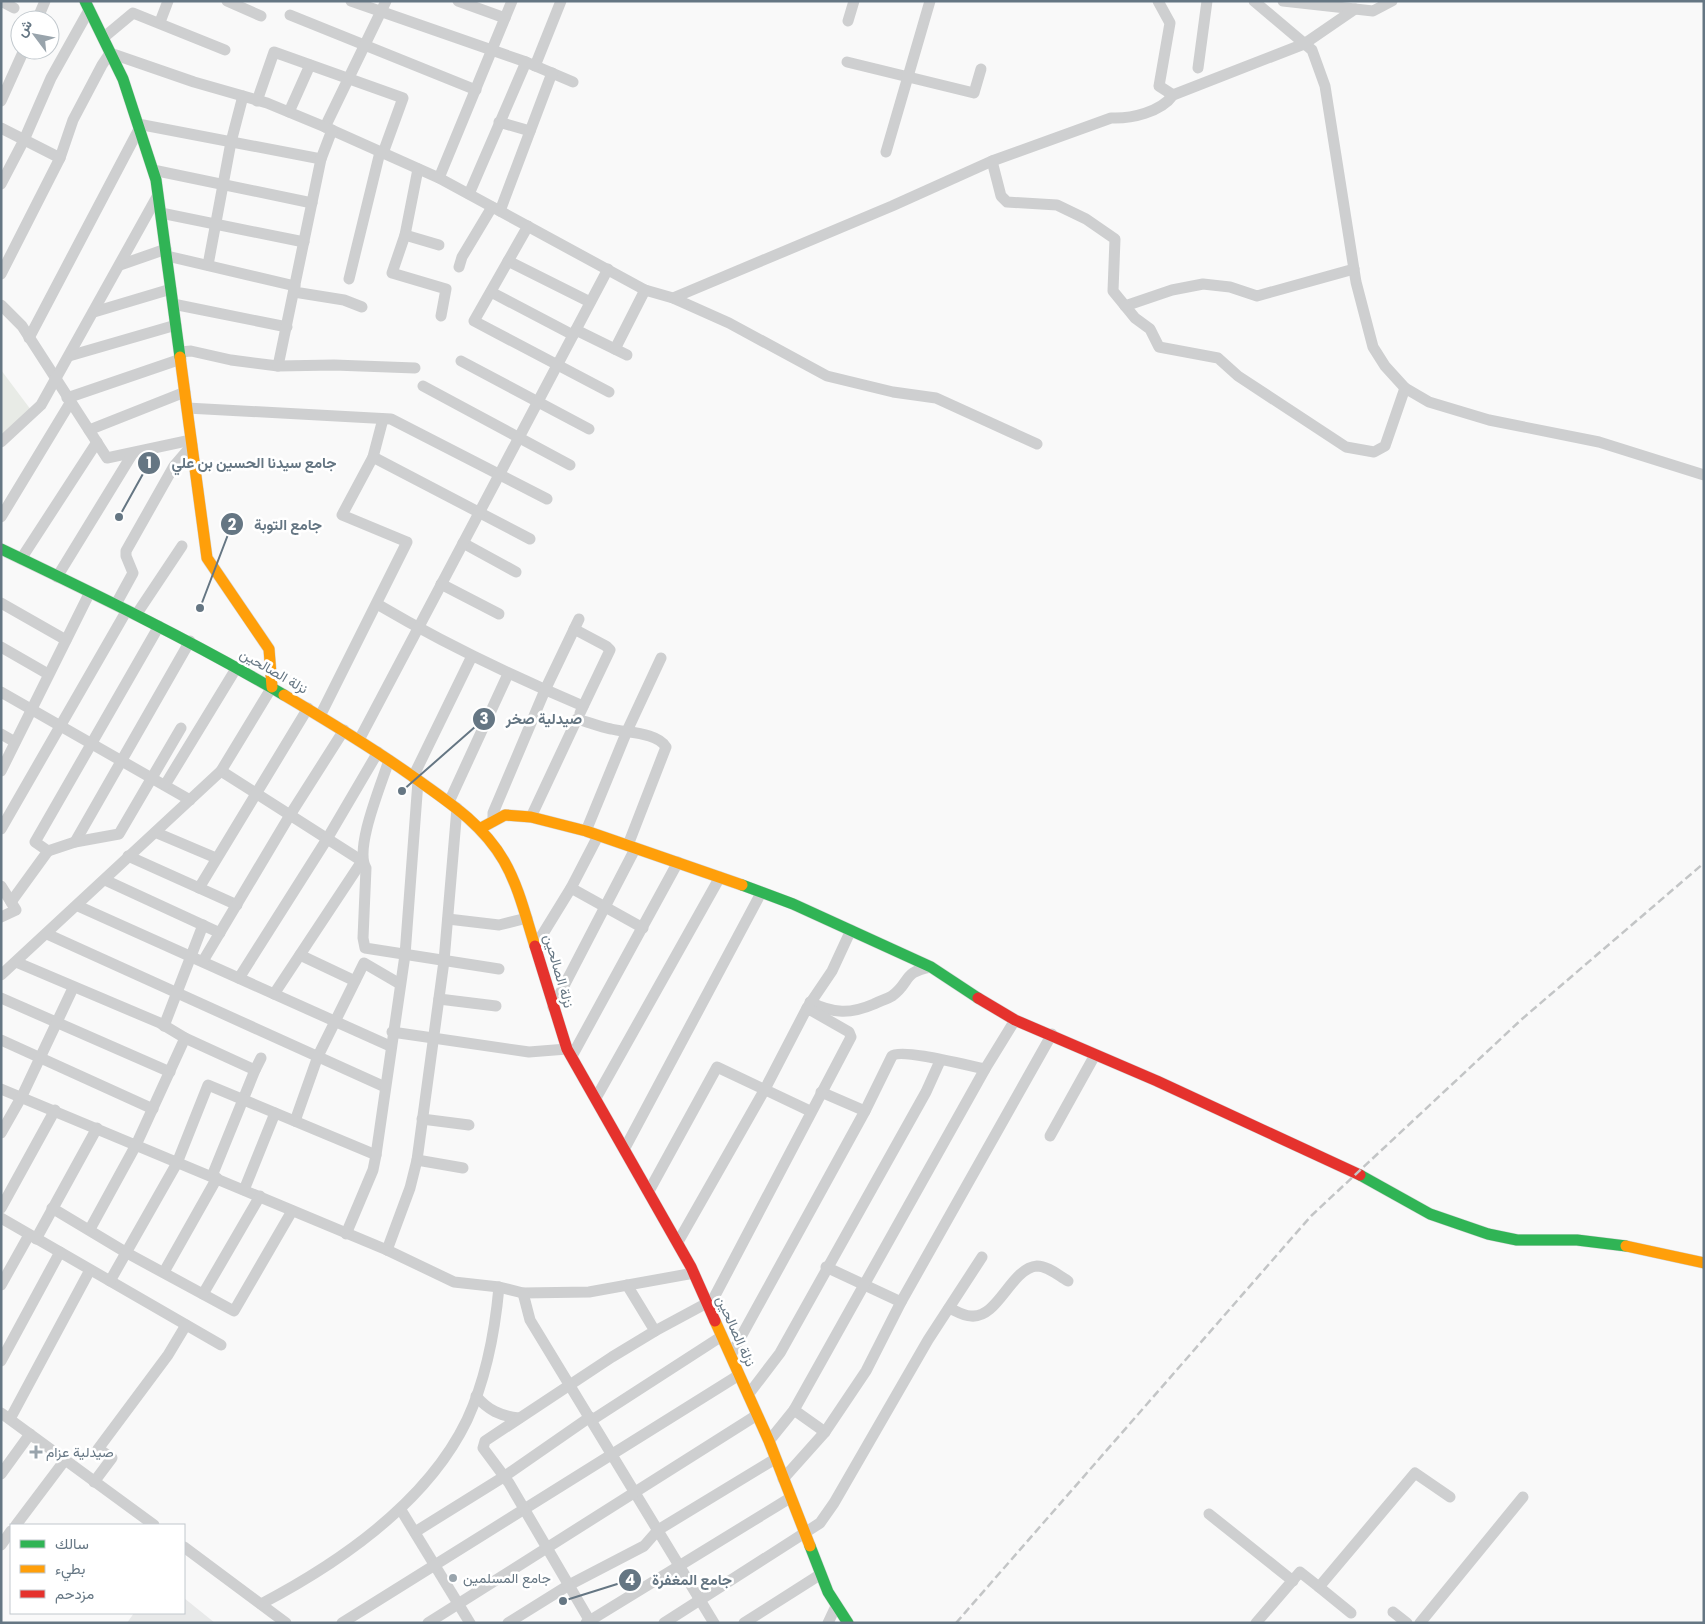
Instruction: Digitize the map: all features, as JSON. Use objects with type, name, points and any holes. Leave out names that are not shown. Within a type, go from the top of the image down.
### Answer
[{"type":"street","points":[[1,1],[14,8]]},
{"type":"street","points":[[160,22],[168,1]]},
{"type":"street","points":[[227,1],[261,16]]},
{"type":"street","points":[[352,1],[384,7],[573,82]]},
{"type":"street","points":[[458,1],[505,18]]},
{"type":"street","points":[[439,178],[512,1]]},
{"type":"street","points":[[469,194],[499,122],[561,1]]},
{"type":"street","points":[[848,21],[854,1]]},
{"type":"street","points":[[886,152],[930,1]]},
{"type":"street","points":[[1158,1],[1170,23],[1159,86],[1173,95]]},
{"type":"street","points":[[1198,68],[1207,1]]},
{"type":"street","points":[[1254,1],[1312,50],[1325,86],[1354,269],[1373,347],[1385,366],[1405,388],[1429,402],[1489,420],[1599,442],[1704,475]]},
{"type":"street","points":[[1283,1],[1373,11],[1392,1]]},
{"type":"street","points":[[1,975],[78,906],[128,856],[157,832],[221,771],[272,687],[269,649],[207,558],[161,213],[153,170],[122,79],[87,6]]},
{"type":"street","points":[[1,184],[24,140],[51,78],[87,6]]},
{"type":"street","points":[[278,366],[328,128],[348,78],[384,7]]},
{"type":"street","points":[[673,298],[892,206],[992,160],[1111,118],[1126,119],[1166,104],[1173,95],[1304,44],[1356,9]]},
{"type":"street","points":[[102,38],[133,13],[160,22],[225,50]]},
{"type":"street","points":[[290,15],[476,90]]},
{"type":"street","points":[[257,100],[274,52],[403,98],[382,152],[349,279]]},
{"type":"street","points":[[110,53],[257,100],[382,152],[439,178],[645,290],[673,298],[729,323],[827,376],[893,392],[936,398],[1037,444]]},
{"type":"street","points":[[1,274],[60,158],[73,120],[110,53]]},
{"type":"street","points":[[1,101],[19,60]]},
{"type":"street","points":[[847,62],[974,93],[981,69]]},
{"type":"street","points":[[289,112],[310,65]]},
{"type":"street","points":[[459,267],[462,257],[496,209],[530,131],[552,73]]},
{"type":"street","points":[[208,265],[231,142],[243,96]]},
{"type":"street","points":[[499,122],[530,131]]},
{"type":"street","points":[[138,126],[321,159]]},
{"type":"street","points":[[29,338],[138,126]]},
{"type":"street","points":[[1,128],[60,158]]},
{"type":"street","points":[[992,160],[1001,196],[1007,202],[1057,205],[1086,218],[1114,239],[1113,290],[1134,318],[1150,329],[1159,347],[1218,358],[1238,376],[1346,447],[1374,452],[1384,446],[1405,388]]},
{"type":"street","points":[[418,169],[405,235],[392,273],[446,290],[441,316]]},
{"type":"street","points":[[153,170],[312,203]]},
{"type":"street","points":[[1,442],[41,405],[158,195]]},
{"type":"street","points":[[161,213],[304,242]]},
{"type":"street","points":[[528,226],[474,321],[609,392]]},
{"type":"street","points":[[405,235],[440,245]]},
{"type":"street","points":[[120,265],[166,252],[295,289],[344,300],[362,307]]},
{"type":"street","points":[[508,261],[590,302]]},
{"type":"street","points":[[359,740],[608,269]]},
{"type":"street","points":[[1125,306],[1172,290],[1203,284],[1230,287],[1257,296],[1354,269]]},
{"type":"street","points":[[94,312],[171,289]]},
{"type":"street","points":[[615,349],[645,290]]},
{"type":"street","points":[[491,292],[627,355]]},
{"type":"street","points":[[173,304],[287,327]]},
{"type":"street","points":[[1,305],[22,326],[56,381],[108,458],[192,443]]},
{"type":"street","points":[[69,356],[176,325]]},
{"type":"street","points":[[1,517],[69,400],[191,351],[231,360],[278,366],[334,365],[415,368]]},
{"type":"street","points":[[461,362],[589,429]]},
{"type":"street","points":[[423,386],[570,465]]},
{"type":"street","points":[[89,430],[185,392]]},
{"type":"street","points":[[187,408],[391,419],[547,499]]},
{"type":"street","points":[[320,716],[407,542],[342,515],[373,457],[382,419]]},
{"type":"street","points":[[21,559],[96,442]]},
{"type":"street","points":[[116,604],[132,573],[126,551],[174,466],[192,443]]},
{"type":"street","points":[[57,577],[133,453]]},
{"type":"street","points":[[373,457],[480,511],[530,539]]},
{"type":"street","points":[[463,543],[516,572]]},
{"type":"street","points":[[1,829],[132,612],[182,546]]},
{"type":"street","name":"نزلة الصالحين","points":[[1,549],[190,641],[272,687],[378,752],[453,805],[481,828],[504,861],[527,918],[553,1007],[570,1053],[694,1273],[776,1459],[820,1574],[836,1606],[848,1623]]},
{"type":"street","points":[[442,584],[499,614]]},
{"type":"street","points":[[1,771],[90,592]]},
{"type":"street","points":[[1,603],[66,640]]},
{"type":"street","points":[[377,604],[418,628],[508,674],[583,706]]},
{"type":"street","points":[[493,821],[493,813],[545,690],[577,624],[610,650],[531,817]]},
{"type":"street","points":[[48,851],[35,842],[159,626]]},
{"type":"street","points":[[75,842],[190,641]]},
{"type":"street","points":[[1,647],[48,674]]},
{"type":"street","points":[[346,1234],[372,1170],[376,1155],[392,1032],[405,955],[416,779],[472,656]]},
{"type":"street","points":[[586,831],[627,731],[661,658]]},
{"type":"street","points":[[165,785],[237,667]]},
{"type":"street","points":[[387,1250],[410,1188],[417,1160],[444,961],[448,919],[453,805],[508,674]]},
{"type":"street","points":[[1,692],[190,800]]},
{"type":"street","points":[[199,888],[308,708]]},
{"type":"street","points":[[553,1007],[605,908],[632,847],[666,747],[662,741],[627,731],[612,730],[577,719]]},
{"type":"street","points":[[11,902],[48,851],[75,842],[119,834],[181,728]]},
{"type":"street","points":[[203,962],[290,815],[344,730]]},
{"type":"street","points":[[1,734],[16,742]]},
{"type":"street","points":[[239,978],[327,838],[378,752]]},
{"type":"street","points":[[274,994],[362,861],[367,824],[389,760]]},
{"type":"street","points":[[221,771],[362,861],[366,868],[363,938],[365,948],[499,969]]},
{"type":"street","points":[[481,828],[505,815],[531,817],[586,831],[793,904],[931,967],[985,1003],[1015,1020],[1052,1034],[1357,1173],[1388,1193],[1449,1224],[1511,1240],[1578,1240],[1671,1255],[1704,1263]]},
{"type":"street","points":[[157,832],[216,858]]},
{"type":"street","points":[[536,945],[571,888],[598,836]]},
{"type":"street","points":[[128,856],[236,904]]},
{"type":"street","points":[[392,1032],[529,1052],[570,1053],[643,928],[678,862]]},
{"type":"street","points":[[596,1098],[720,878]]},
{"type":"street","points":[[105,880],[220,933]]},
{"type":"street","points":[[1,886],[16,910],[1,917]]},
{"type":"street","points":[[571,888],[643,928]]},
{"type":"street","points":[[625,1148],[761,893]]},
{"type":"street","points":[[78,906],[390,1046]]},
{"type":"street","points":[[448,919],[499,925],[527,918]]},
{"type":"street","points":[[164,1026],[178,994],[190,956],[203,925]]},
{"type":"street","points":[[678,1242],[765,1088],[808,1005],[832,971],[851,930]]},
{"type":"street","points":[[47,934],[385,1087]]},
{"type":"street","points":[[300,955],[354,981]]},
{"type":"street","points":[[16,962],[164,1026],[254,1070]]},
{"type":"street","points":[[295,1121],[318,1056],[364,963],[400,984]]},
{"type":"street","points":[[808,1005],[838,1012],[858,1011],[892,996],[910,974],[918,969],[931,967]]},
{"type":"street","points":[[1,1133],[22,1096],[73,988]]},
{"type":"street","points":[[1,998],[170,1072]]},
{"type":"street","points":[[439,999],[496,1006]]},
{"type":"street","points":[[790,1498],[589,1622],[505,1476],[483,1448],[485,1441],[654,1331],[708,1305],[850,1034],[808,1005]]},
{"type":"street","points":[[768,1441],[794,1410],[985,1068],[1015,1020]]},
{"type":"street","points":[[783,1479],[824,1432],[866,1371],[901,1302],[1052,1034]]},
{"type":"street","points":[[90,1229],[136,1145],[186,1038]]},
{"type":"street","points":[[1,1040],[153,1110]]},
{"type":"street","points":[[731,1355],[894,1054],[917,1054],[940,1061],[985,1068]]},
{"type":"street","points":[[1050,1136],[1095,1055]]},
{"type":"street","points":[[164,1272],[215,1177],[254,1070],[261,1058]]},
{"type":"street","points":[[748,1395],[780,1353],[826,1267],[926,1092],[940,1061]]},
{"type":"street","points":[[649,1191],[714,1070],[720,1067],[810,1111]]},
{"type":"street","points":[[110,1281],[178,1162],[208,1085],[376,1155]]},
{"type":"street","points":[[1,1089],[22,1096],[387,1250],[454,1282],[500,1287],[523,1293],[589,1292],[694,1273]]},
{"type":"street","points":[[821,1092],[865,1110]]},
{"type":"street","points":[[1,1208],[55,1110]]},
{"type":"street","points":[[244,1190],[275,1113]]},
{"type":"street","points":[[422,1119],[469,1126]]},
{"type":"street","points":[[1,1285],[52,1208],[97,1128]]},
{"type":"street","points":[[417,1160],[463,1168]]},
{"type":"street","points":[[203,1294],[260,1196]]},
{"type":"street","points":[[52,1208],[90,1229],[127,1253],[234,1311],[292,1211]]},
{"type":"street","points":[[1,1218],[221,1345]]},
{"type":"street","points":[[1,1361],[60,1252]]},
{"type":"street","points":[[664,1623],[820,1522],[834,1503],[906,1376],[982,1257]]},
{"type":"street","points":[[949,1308],[970,1316],[982,1315],[1024,1271],[1036,1266],[1047,1268],[1068,1281]]},
{"type":"street","points":[[826,1267],[901,1302]]},
{"type":"street","points":[[90,1270],[5,1416],[153,1524]]},
{"type":"street","points":[[627,1284],[654,1331]]},
{"type":"street","points":[[261,1604],[307,1580],[401,1510],[448,1454],[467,1419],[485,1369],[500,1287]]},
{"type":"street","points":[[523,1293],[530,1320],[714,1623]]},
{"type":"street","points":[[94,1482],[112,1458],[98,1449],[168,1355],[186,1325]]},
{"type":"street","points":[[415,1532],[722,1336]]},
{"type":"street","points":[[342,1623],[740,1375]]},
{"type":"street","points":[[476,1396],[493,1412],[504,1417],[519,1418]]},
{"type":"street","points":[[794,1410],[824,1432]]},
{"type":"street","points":[[428,1623],[757,1415]]},
{"type":"street","points":[[1,1474],[30,1434]]},
{"type":"street","points":[[508,1623],[569,1585],[644,1546],[658,1530],[776,1459]]},
{"type":"street","points":[[17,1524],[64,1460]]},
{"type":"street","points":[[1319,1587],[1413,1474],[1418,1473],[1450,1497]]},
{"type":"street","points":[[1420,1623],[1523,1497]]},
{"type":"street","points":[[401,1510],[470,1623]]},
{"type":"street","points":[[1208,1514],[1293,1581]]},
{"type":"street","points":[[1,1545],[10,1533]]},
{"type":"street","points":[[185,1548],[261,1604],[271,1618],[286,1623]]},
{"type":"street","points":[[1256,1623],[1302,1573],[1351,1613]]},
{"type":"street","points":[[744,1623],[820,1574]]},
{"type":"street","points":[[828,1622],[836,1606]]},
{"type":"street","points":[[1393,1612],[1407,1623]]},
{"type":"shaded area","points":[[1,370],[31,410],[1,437]]},
{"type":"shaded area","points":[[185,1599],[215,1623],[127,1623],[133,1614],[185,1614]]},
{"type":"railway","points":[[956,1623],[1311,1216],[1522,1019],[1704,863]]},
{"type":"traffic: fast","points":[[85,1],[123,79],[156,180],[180,357]]},
{"type":"traffic: fast","points":[[1,549],[179,637],[284,695]]},
{"type":"traffic: fast","points":[[742,885],[793,904],[931,967],[978,998]]},
{"type":"traffic: fast","points":[[1360,1175],[1430,1214],[1488,1234],[1517,1240],[1577,1240],[1626,1246]]},
{"type":"traffic: fast","points":[[810,1546],[828,1592],[848,1623]]},
{"type":"traffic: slow","points":[[180,357],[207,558],[269,649],[272,687]]},
{"type":"traffic: slow","points":[[284,695],[397,765],[451,804],[474,824],[495,847],[504,861],[514,881],[535,946]]},
{"type":"traffic: slow","points":[[481,828],[505,815],[531,817],[586,831],[742,885]]},
{"type":"traffic: slow","points":[[1626,1246],[1704,1263]]},
{"type":"traffic: slow","points":[[715,1321],[769,1441],[810,1546]]},
{"type":"traffic: jam","points":[[535,946],[567,1049],[691,1267],[715,1321]]},
{"type":"traffic: jam","points":[[978,998],[1015,1020],[1157,1081],[1360,1175]]},
{"type":"place","name":"جامع سيدنا الحسين بن علي","points":[[119,517]]},
{"type":"place","name":"جامع التوبة","points":[[200,608]]},
{"type":"place","name":"صيدلية صخر","points":[[402,791]]},
{"type":"place","name":"صيدلية عزام","points":[[36,1452]]},
{"type":"place","name":"جامع المسلمين","points":[[453,1578]]},
{"type":"place","name":"جامع المغفرة","points":[[563,1601]]}]
